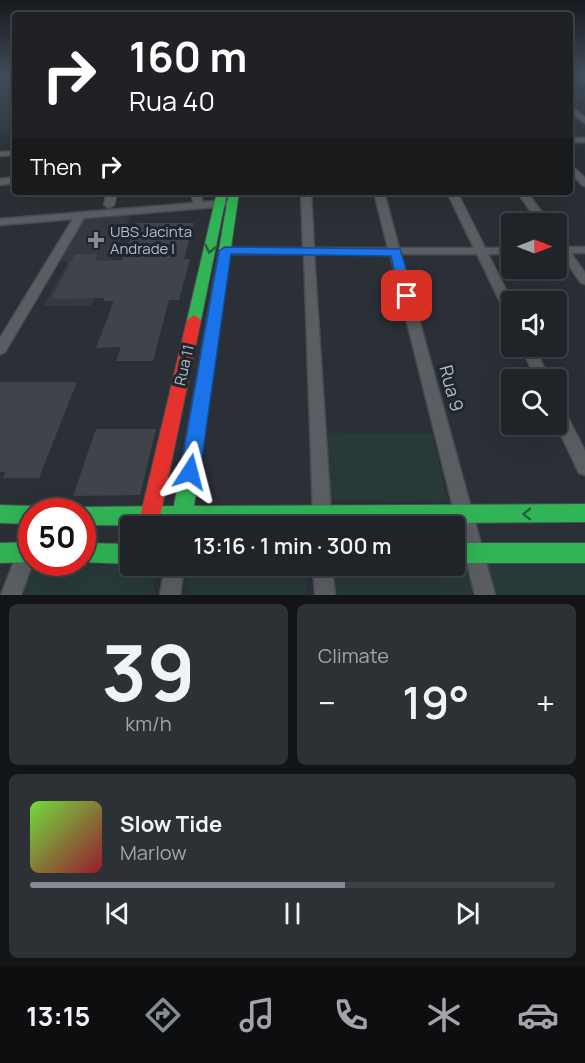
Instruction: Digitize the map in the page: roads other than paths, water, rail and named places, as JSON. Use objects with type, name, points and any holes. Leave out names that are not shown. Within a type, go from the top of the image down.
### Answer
[{"type":"main road","name":"Rua 11","points":[[183,516],[225,251],[227,197]]},
{"type":"main road","name":"Rua 11","points":[[150,516],[227,197]]},
{"type":"main road","points":[[282,516],[585,513]]},
{"type":"main road","points":[[0,514],[18,514]]},
{"type":"main road","points":[[96,517],[120,519]]},
{"type":"main road","points":[[0,553],[18,551]]},
{"type":"main road","points":[[96,553],[120,554]]},
{"type":"main road","points":[[465,553],[585,553]]},
{"type":"street","points":[[573,111],[585,121]]},
{"type":"street","points":[[573,170],[585,183]]},
{"type":"street","points":[[109,205],[111,195]]},
{"type":"street","points":[[306,195],[322,514]]},
{"type":"street","name":"Rua 9","points":[[380,195],[485,595]]},
{"type":"street","points":[[453,195],[501,292]]},
{"type":"street","points":[[524,195],[537,213]]},
{"type":"street","points":[[0,215],[227,197]]},
{"type":"street","points":[[0,222],[81,214],[197,198]]},
{"type":"street","points":[[0,349],[81,214]]},
{"type":"street","points":[[567,250],[585,250]]},
{"type":"street","points":[[225,251],[501,251]]},
{"type":"street","points":[[567,259],[585,281]]},
{"type":"street","points":[[567,431],[585,468]]},
{"type":"street","points":[[11,595],[19,576]]},
{"type":"street","points":[[170,595],[173,576]]},
{"type":"street","points":[[324,576],[325,595]]},
{"type":"place","name":"UBS Jacinta Andrade I","points":[[96,240]]}]
